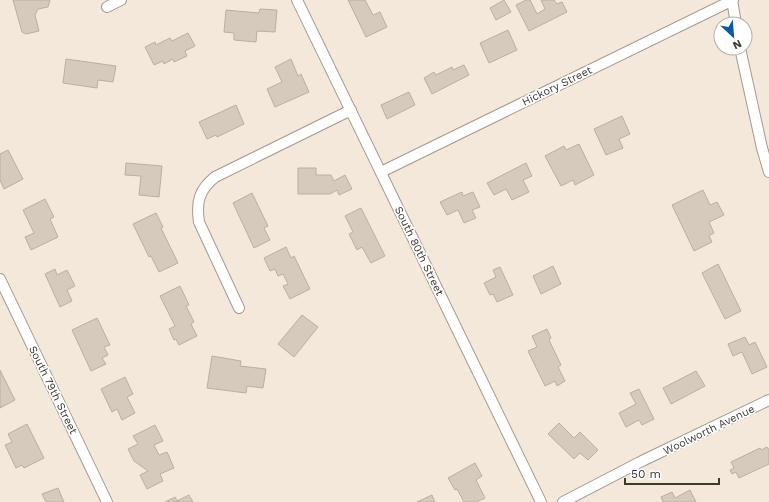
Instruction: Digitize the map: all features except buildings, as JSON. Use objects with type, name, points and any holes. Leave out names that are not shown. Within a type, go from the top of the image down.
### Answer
[{"type":"street","points":[[107,6],[121,0]]},
{"type":"street","name":"South 80th Street","points":[[297,0],[541,502]]},
{"type":"street","points":[[732,0],[735,16]]},
{"type":"street","name":"Hickory Street","points":[[381,172],[732,0]]},
{"type":"street","points":[[742,56],[762,148],[769,172]]},
{"type":"street","points":[[239,308],[199,222],[197,209],[203,189],[209,181],[215,177],[351,110]]},
{"type":"street","name":"South 79th Street","points":[[0,278],[107,502]]},
{"type":"street","name":"Woolworth Avenue","points":[[563,502],[769,400]]}]
